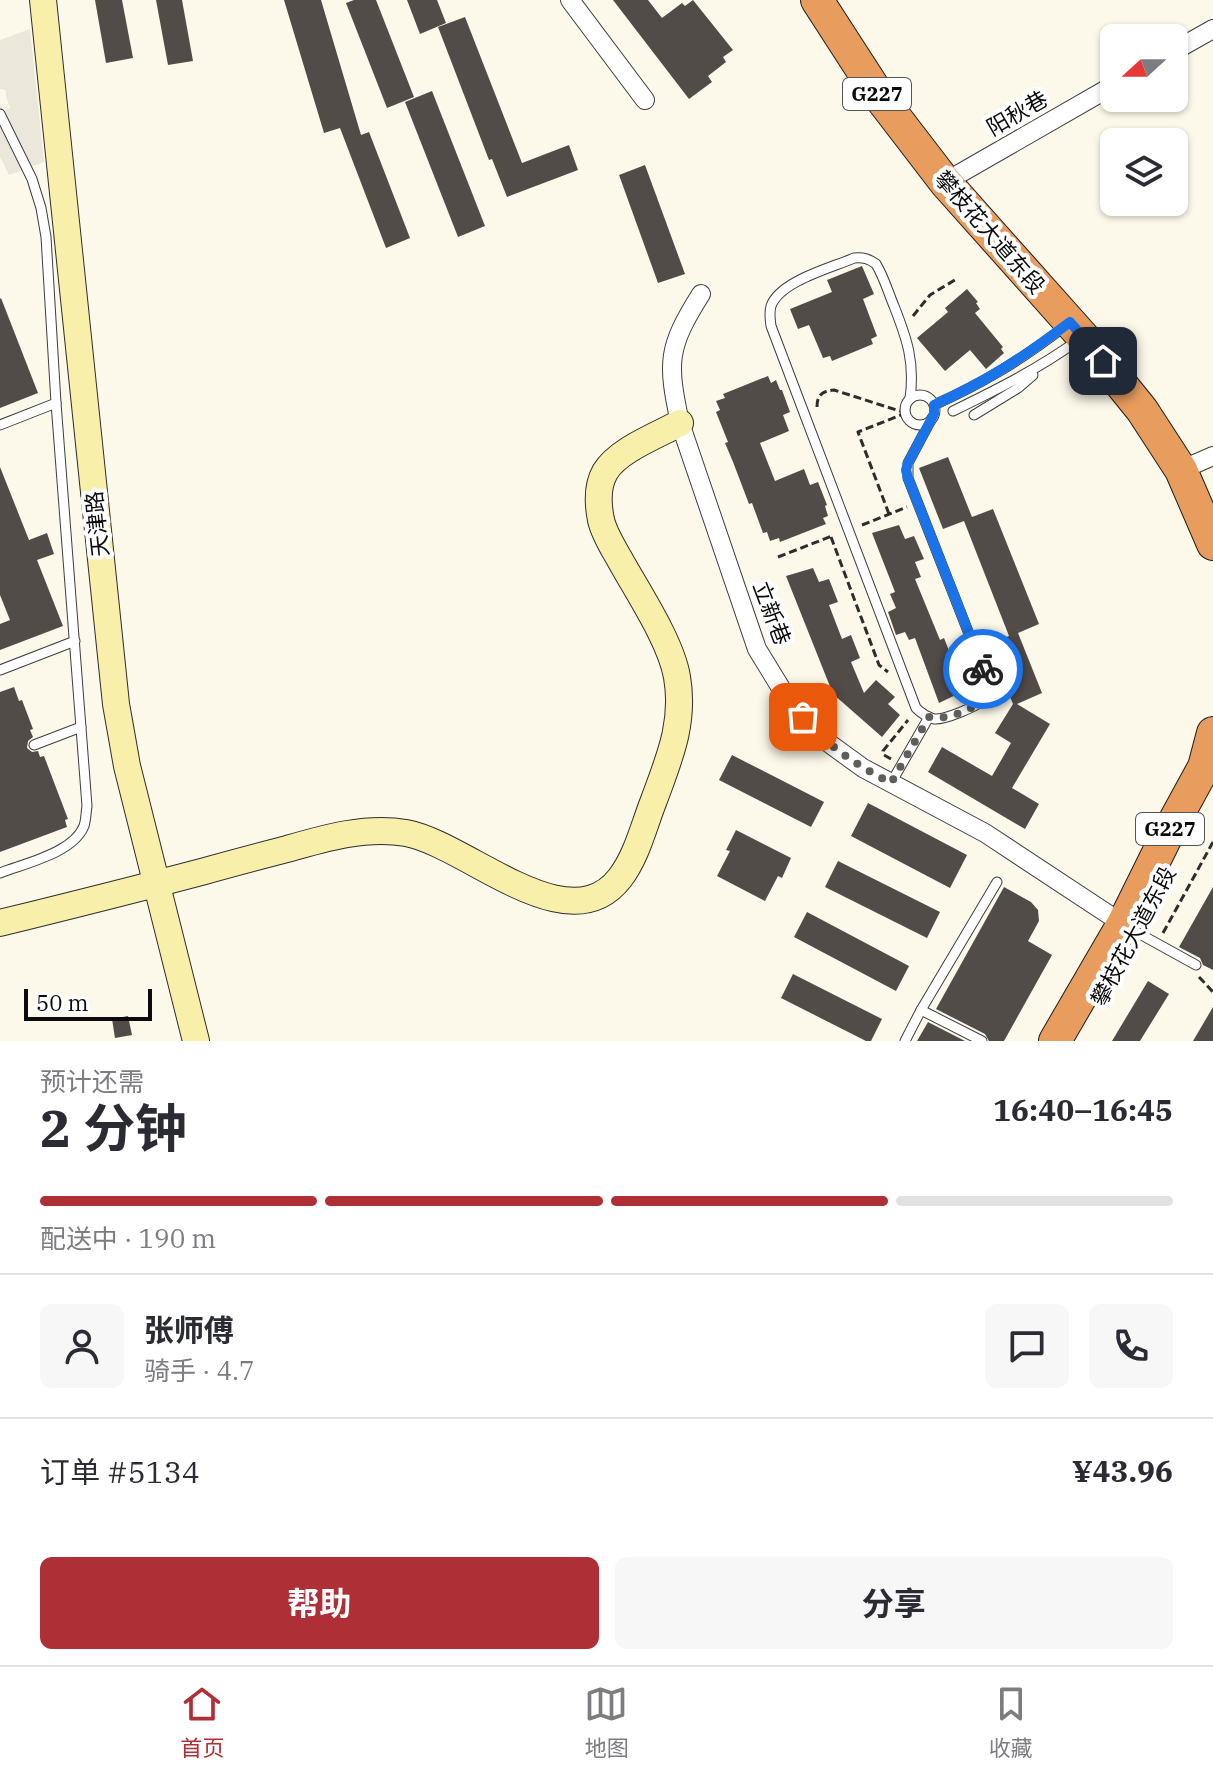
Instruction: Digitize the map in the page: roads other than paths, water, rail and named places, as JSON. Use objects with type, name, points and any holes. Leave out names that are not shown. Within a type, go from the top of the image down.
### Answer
[{"type":"highway","name":"攀枝花大道东段","points":[[817,0],[879,96],[952,178],[1142,410],[1197,463],[1213,544]]},
{"type":"highway","name":"攀枝花大道东段","points":[[834,0],[952,178],[1097,328],[1197,463],[1213,502]]},
{"type":"highway","name":"攀枝花大道东段","points":[[1055,1041],[1139,933],[1168,833],[1204,767],[1213,733]]},
{"type":"highway","name":"攀枝花大道东段","points":[[1076,1041],[1139,933],[1213,788]]},
{"type":"main road","points":[[28,0],[91,643],[110,769],[147,886],[177,1041]]},
{"type":"main road","name":"天津路","points":[[43,0],[116,704],[147,886],[196,1041]]},
{"type":"main road","points":[[0,923],[327,838],[365,831],[407,833],[448,847],[533,893],[559,901],[581,902],[603,893],[620,879],[634,854],[675,743],[679,710],[677,676],[667,644],[612,545],[601,521],[598,495],[605,471],[627,450],[680,423]]},
{"type":"street","points":[[570,0],[645,100]]},
{"type":"street","points":[[1188,43],[1213,29]]},
{"type":"street","name":"阳秋巷","points":[[952,178],[1100,93]]},
{"type":"street","name":"立新巷","points":[[701,294],[682,325],[671,356],[672,385],[680,423],[757,649],[787,698],[819,736],[863,768],[985,833],[1139,933]]},
{"type":"lane","points":[[0,114],[32,179],[46,237],[87,806],[85,825],[75,840],[59,851],[0,873]]},
{"type":"lane","points":[[910,399],[919,395],[928,398],[934,405],[934,414],[932,418],[908,463],[908,478],[988,688],[987,696],[976,706],[942,718],[929,717],[916,708],[771,326],[771,305],[785,289],[797,282],[854,258],[870,259],[881,272],[907,339],[912,370],[906,413],[916,424],[925,424],[932,418]]},
{"type":"lane","points":[[974,415],[1018,388],[1051,359],[1077,330]]},
{"type":"lane","points":[[934,405],[1077,330]]},
{"type":"lane","points":[[953,411],[1051,359]]},
{"type":"lane","points":[[0,425],[56,403]]},
{"type":"lane","points":[[0,670],[75,641]]},
{"type":"lane","points":[[891,783],[929,717]]},
{"type":"lane","points":[[34,745],[81,727]]},
{"type":"lane","points":[[905,1041],[997,882]]},
{"type":"lane","points":[[1139,933],[1196,965]]},
{"type":"lane","points":[[921,1010],[982,1041]]}]
